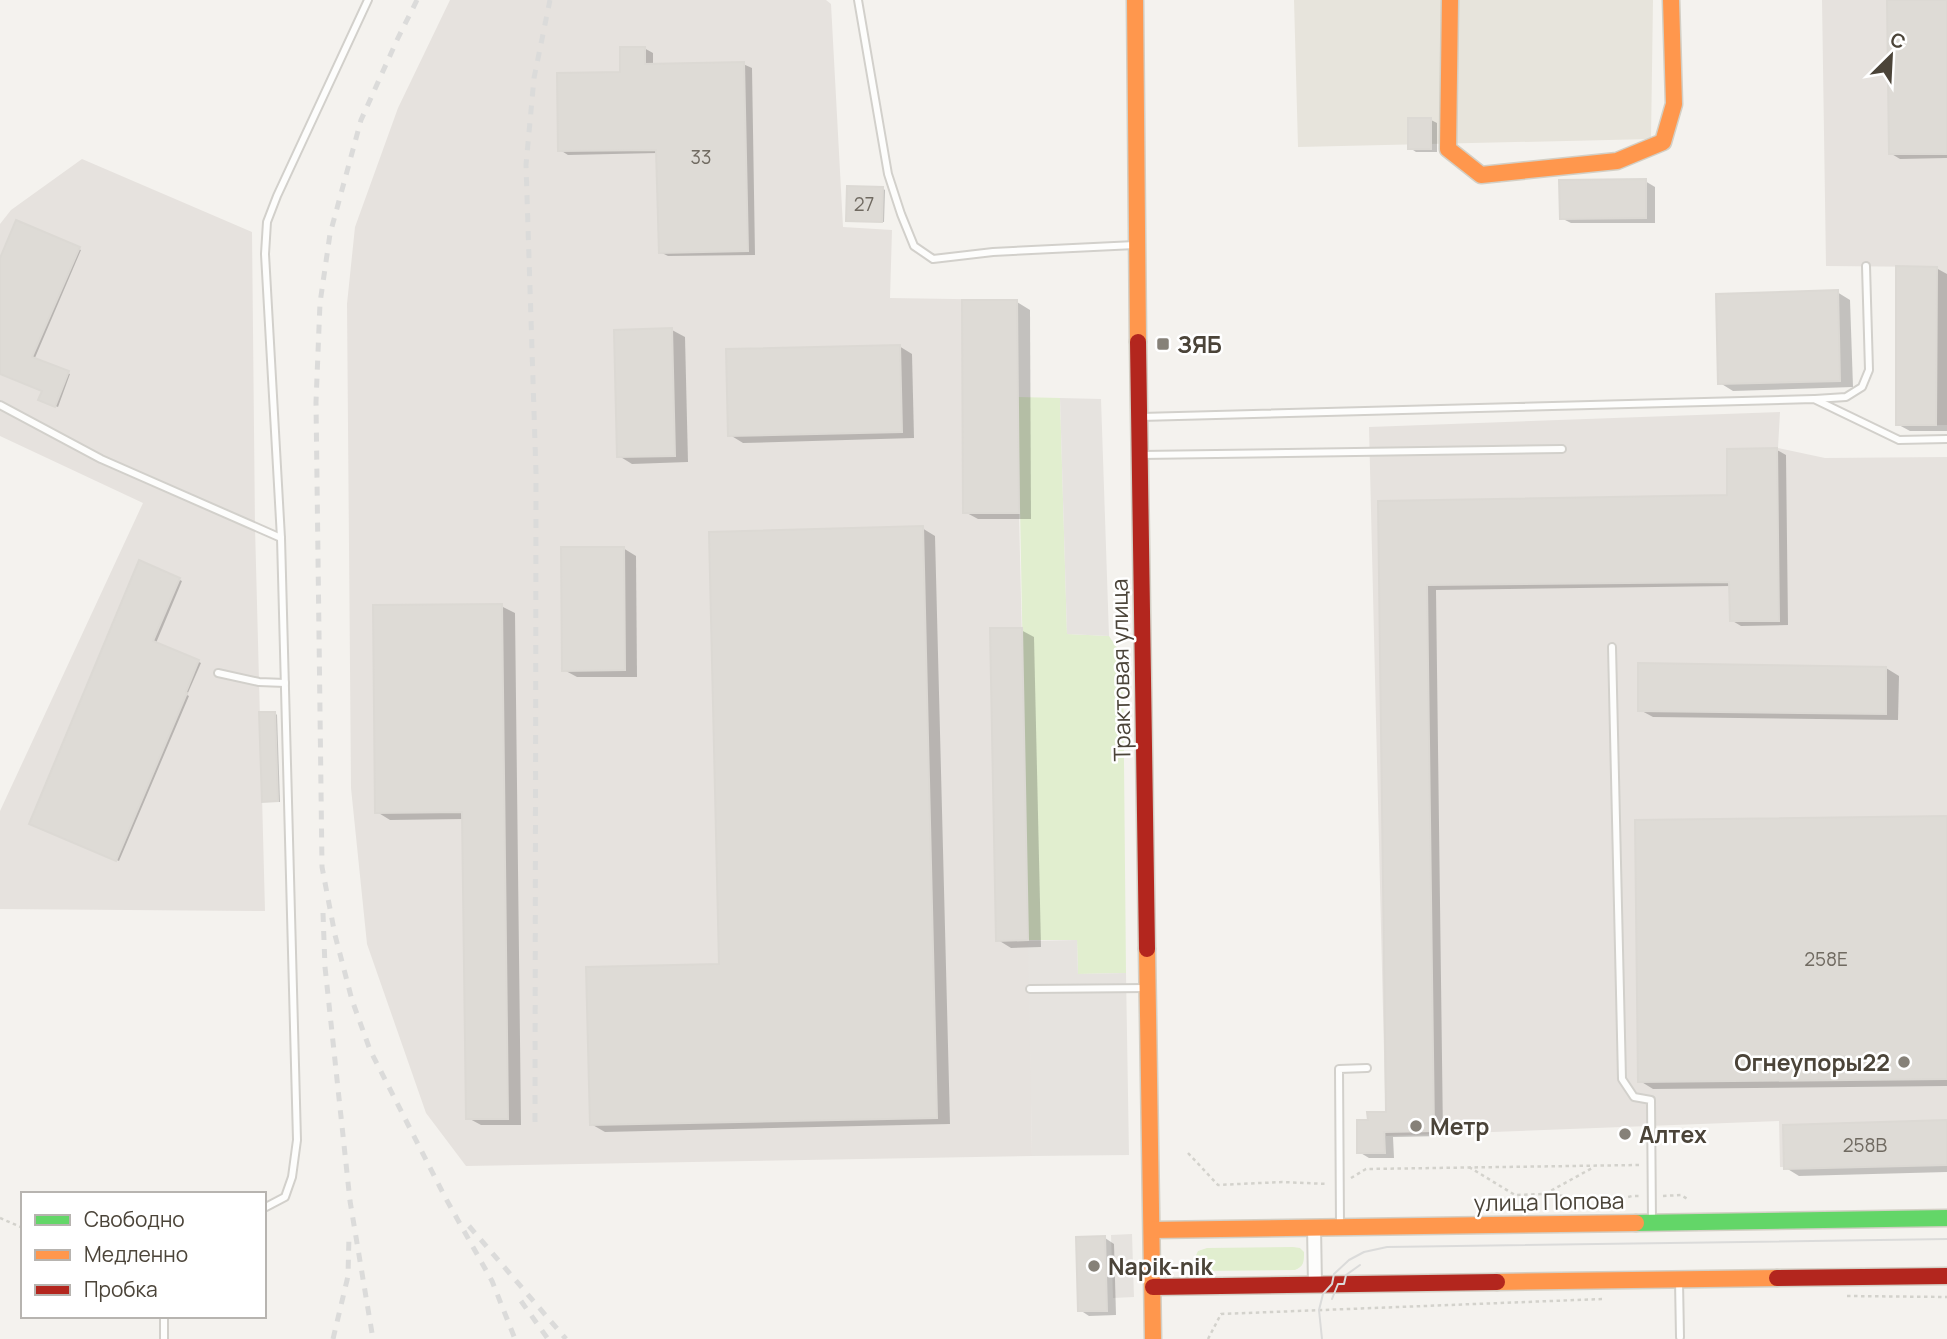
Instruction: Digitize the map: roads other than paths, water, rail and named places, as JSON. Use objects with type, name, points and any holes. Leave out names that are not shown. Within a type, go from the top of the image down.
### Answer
[{"type":"main road","name":"Трактовая улица","points":[[1135,0],[1139,455],[1153,1339]]},
{"type":"main road","points":[[1450,0],[1448,149],[1481,175],[1617,160],[1663,142],[1674,104],[1671,0]]},
{"type":"main road","name":"улица Попова","points":[[1152,1230],[1947,1218]]},
{"type":"main road","points":[[1153,1287],[1947,1276]]},
{"type":"street","points":[[1314,1227],[1315,1285]]},
{"type":"lane","points":[[266,1207],[285,1197],[292,1177],[297,1140],[281,538],[265,254],[267,222],[368,0]]},
{"type":"lane","points":[[858,0],[888,174],[914,246],[933,259],[993,252],[1137,245]]},
{"type":"lane","points":[[1139,417],[1846,397],[1862,387],[1869,370],[1867,266]]},
{"type":"lane","points":[[1814,399],[1899,440],[1947,439]]},
{"type":"lane","points":[[0,405],[102,459],[281,538]]},
{"type":"lane","points":[[1139,455],[1562,449]]},
{"type":"lane","points":[[1612,647],[1622,1079],[1634,1097],[1651,1100],[1652,1222]]},
{"type":"lane","points":[[218,673],[259,682],[285,683]]},
{"type":"lane","points":[[1030,989],[1148,988]]},
{"type":"lane","points":[[1340,1227],[1339,1069],[1367,1068]]},
{"type":"lane","points":[[1679,1280],[1680,1337]]},
{"type":"lane","points":[[164,1318],[164,1339]]},
{"type":"tram line","points":[[1322,1339],[1319,1310],[1323,1294],[1332,1284],[1334,1274],[1349,1260],[1364,1252],[1387,1247],[1947,1239]]},
{"type":"tram line","points":[[1332,1299],[1338,1284],[1344,1284],[1346,1275],[1360,1265]]},
{"type":"railway","points":[[417,0],[361,120],[330,234],[320,303],[316,402],[322,867],[335,935],[352,1000],[370,1050],[445,1197],[492,1281],[515,1339]]},
{"type":"railway","points":[[535,1122],[536,473],[526,165],[534,78],[550,0]]},
{"type":"railway","points":[[323,913],[325,967],[350,1201],[373,1339]]},
{"type":"railway","points":[[469,1226],[566,1339]]},
{"type":"railway","points":[[333,1339],[348,1276],[349,1236]]},
{"type":"railway","points":[[521,1301],[548,1339]]},
{"type":"place","name":"ЗЯБ","points":[[1163,344]]},
{"type":"place","name":"Огнеупоры22","points":[[1904,1062]]},
{"type":"place","name":"Метр","points":[[1416,1126]]},
{"type":"place","name":"Алтех","points":[[1625,1134]]},
{"type":"place","name":"Napik-nik","points":[[1094,1266]]}]
